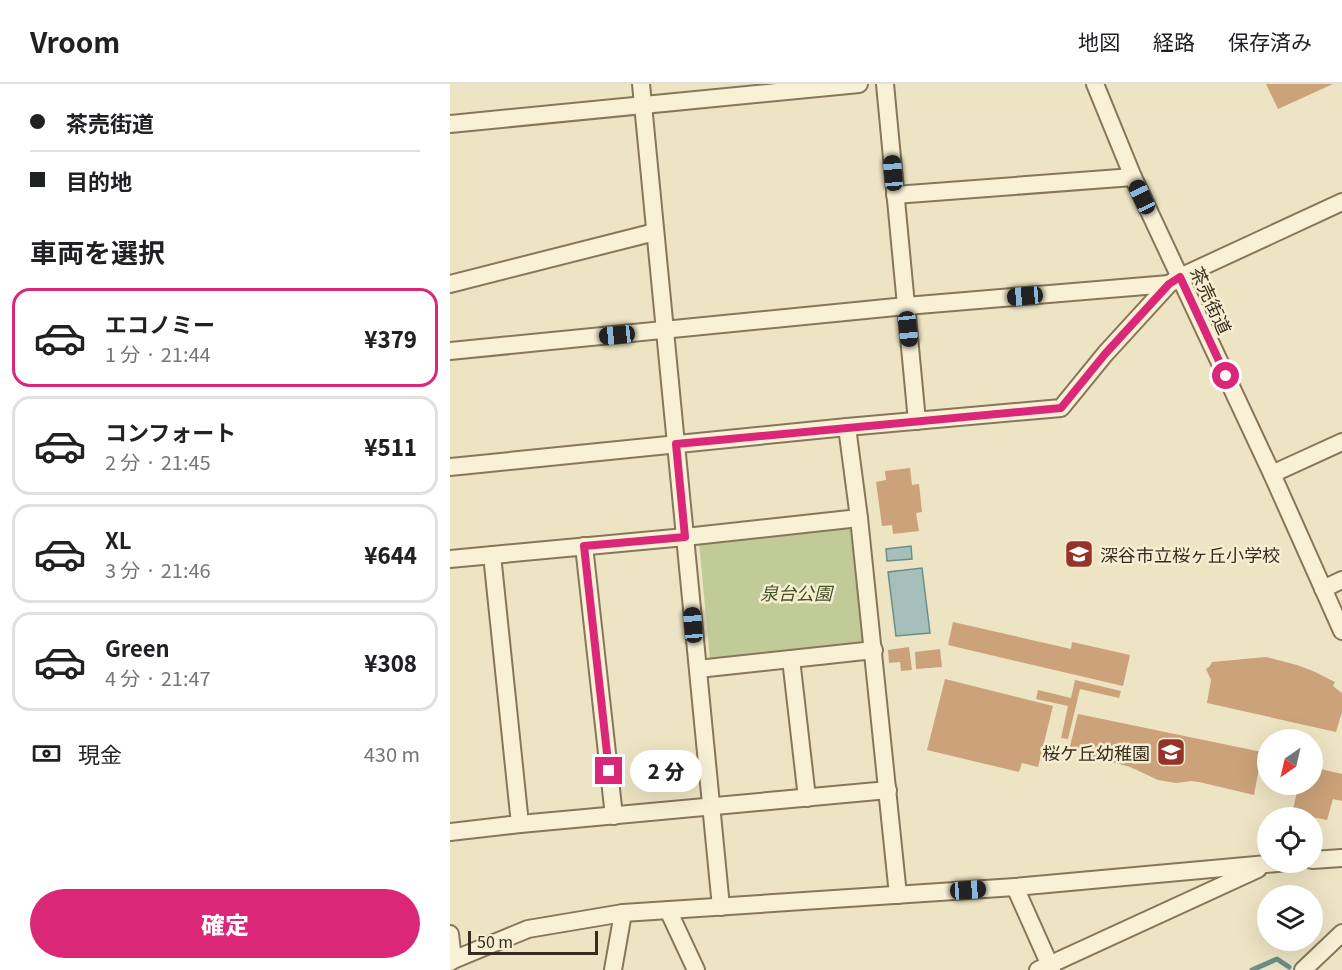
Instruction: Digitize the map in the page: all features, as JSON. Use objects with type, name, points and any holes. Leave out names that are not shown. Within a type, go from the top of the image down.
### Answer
[{"type":"street","points":[[641,84],[721,907]]},
{"type":"street","points":[[450,124],[859,84]]},
{"type":"street","points":[[885,84],[917,421]]},
{"type":"street","name":"茶売街道","points":[[1095,84],[1174,281],[1272,474],[1342,631]]},
{"type":"street","points":[[895,195],[1133,177]]},
{"type":"street","points":[[450,351],[1174,281],[1342,202]]},
{"type":"street","points":[[450,284],[655,232]]},
{"type":"street","points":[[450,467],[1061,408],[1105,354],[1174,281]]},
{"type":"street","points":[[847,427],[874,650],[898,895]]},
{"type":"street","points":[[1272,474],[1342,442]]},
{"type":"street","points":[[450,559],[859,518]]},
{"type":"street","points":[[584,546],[614,816]]},
{"type":"street","points":[[492,555],[520,824]]},
{"type":"street","points":[[1323,589],[1342,580]]},
{"type":"street","points":[[698,669],[874,650]]},
{"type":"street","points":[[791,659],[807,798]]},
{"type":"street","points":[[450,832],[888,790]]},
{"type":"street","points":[[1323,859],[1342,858]]},
{"type":"street","points":[[450,934],[451,961],[528,929],[623,913],[1015,887],[1257,865]]},
{"type":"street","points":[[1015,887],[1046,968],[1257,870]]},
{"type":"street","points":[[669,910],[696,970]]},
{"type":"street","points":[[613,970],[623,913]]},
{"type":"street","points":[[1303,970],[1342,933]]},
{"type":"green space","name":"泉台公園","points":[[853,525],[870,645],[710,660],[699,542]]},
{"type":"water","points":[[911,546],[912,559],[887,561],[886,549]]},
{"type":"water","points":[[922,568],[930,633],[896,636],[888,572]]},
{"type":"building","points":[[1266,84],[1333,84],[1278,109]]},
{"type":"building","points":[[910,468],[912,485],[919,484],[922,512],[916,513],[919,531],[893,534],[892,525],[882,526],[876,482],[886,480],[885,471]]},
{"type":"building","points":[[953,622],[1071,649],[1072,642],[1130,655],[1123,686],[948,645]]},
{"type":"building","points":[[909,647],[912,670],[901,671],[900,662],[889,663],[888,650]]},
{"type":"building","points":[[940,649],[942,667],[916,669],[915,652]]},
{"type":"building","points":[[1266,657],[1297,665],[1335,682],[1333,686],[1342,693],[1342,712],[1336,732],[1207,703],[1211,680],[1206,669],[1212,662]]},
{"type":"building","points":[[945,679],[1053,706],[1038,767],[1022,763],[1019,772],[927,750]]},
{"type":"building","points":[[1075,680],[1121,691],[1119,698],[1080,689],[1068,739],[1061,738],[1068,706],[1036,699],[1038,690],[1071,698]]},
{"type":"building","points":[[1078,714],[1257,751],[1257,779],[1254,795],[1199,782],[1176,783],[1158,780],[1130,767],[1069,750]]},
{"type":"building","points":[[1323,770],[1342,774],[1342,801],[1333,799],[1327,820],[1323,819],[1323,807],[1293,807],[1296,795],[1323,795]]},
{"type":"waterway","points":[[1252,970],[1277,959],[1289,967]]},
{"type":"place","name":"深谷市立桜ヶ丘小学校","points":[[1079,554]]},
{"type":"place","name":"桜ケ丘幼稚園","points":[[1171,752]]},
{"type":"route","points":[[609,771],[584,546],[685,537],[676,444],[1061,408],[1105,354],[1169,284],[1180,277],[1226,376]]}]
